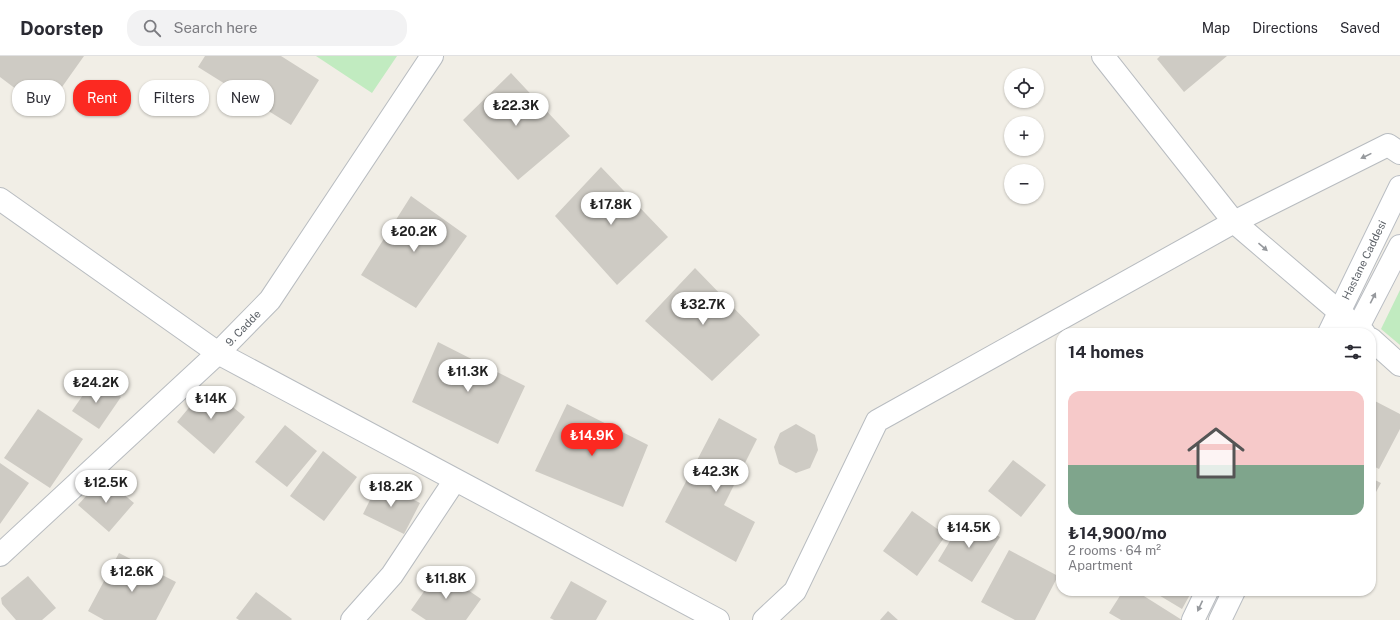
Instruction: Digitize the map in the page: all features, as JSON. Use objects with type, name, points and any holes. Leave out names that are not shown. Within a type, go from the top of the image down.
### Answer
[{"type":"street","name":"9. Cadde","points":[[0,555],[218,353],[270,300],[432,56]]},
{"type":"street","points":[[1103,56],[1234,222],[1356,328]]},
{"type":"street","points":[[764,620],[795,591],[877,421],[1234,222],[1388,145],[1400,153]]},
{"type":"street","name":"Hastane Caddesi","points":[[1331,328],[1400,187]]},
{"type":"street","points":[[0,199],[218,353],[718,620]]},
{"type":"street","points":[[1364,328],[1400,246]]},
{"type":"street","points":[[1376,345],[1400,365]]},
{"type":"street","points":[[352,620],[392,575],[455,480]]},
{"type":"street","points":[[1193,620],[1204,596]]},
{"type":"street","points":[[1220,620],[1232,596]]},
{"type":"green space","points":[[316,56],[397,56],[372,93]]},
{"type":"green space","points":[[1400,290],[1400,345],[1381,329]]},
{"type":"building","points":[[0,56],[84,56],[65,83],[65,80],[12,80],[12,86],[0,77]]},
{"type":"building","points":[[205,56],[281,56],[319,80],[291,125],[274,114],[274,80],[219,80],[198,67]]},
{"type":"building","points":[[1160,56],[1227,56],[1184,92],[1157,59]]},
{"type":"building","points":[[511,73],[570,136],[518,180],[463,120]]},
{"type":"building","points":[[601,167],[668,237],[617,285],[555,216]]},
{"type":"building","points":[[411,196],[467,236],[416,308],[361,275]]},
{"type":"building","points":[[695,268],[760,335],[712,381],[645,321]]},
{"type":"building","points":[[438,342],[525,386],[498,444],[412,402]]},
{"type":"building","points":[[94,379],[121,397],[99,429],[72,411]]},
{"type":"building","points":[[207,386],[245,417],[214,454],[177,422]]},
{"type":"building","points":[[1376,402],[1400,414],[1400,429],[1379,469],[1376,468]]},
{"type":"building","points":[[567,404],[648,445],[623,507],[535,471]]},
{"type":"building","points":[[38,409],[83,439],[50,488],[4,458]]},
{"type":"building","points":[[719,418],[757,439],[724,505],[755,522],[736,562],[665,522]]},
{"type":"building","points":[[796,424],[815,435],[818,450],[810,468],[796,473],[779,464],[774,447],[780,433]]},
{"type":"building","points":[[285,425],[317,451],[287,487],[255,462]]},
{"type":"building","points":[[323,451],[357,477],[324,521],[290,496]]},
{"type":"building","points":[[1013,460],[1046,485],[1021,517],[988,491]]},
{"type":"building","points":[[0,463],[29,483],[0,524]]},
{"type":"building","points":[[103,477],[134,503],[109,532],[78,505]]},
{"type":"building","points":[[1376,480],[1381,483],[1376,492]]},
{"type":"building","points":[[379,482],[420,503],[404,534],[363,514]]},
{"type":"building","points":[[912,511],[946,535],[917,576],[883,551]]},
{"type":"building","points":[[965,516],[1000,537],[972,582],[938,561]]},
{"type":"building","points":[[1009,550],[1056,575],[1056,580],[1035,620],[1015,620],[981,602]]},
{"type":"building","points":[[119,553],[176,582],[156,620],[104,620],[88,611]]},
{"type":"building","points":[[439,570],[481,599],[466,620],[426,620],[411,610]]},
{"type":"building","points":[[28,576],[56,608],[42,620],[16,620],[2,604],[1,598]]},
{"type":"building","points":[[571,581],[607,601],[596,620],[554,620],[550,618]]},
{"type":"building","points":[[256,592],[292,619],[239,620],[236,618]]},
{"type":"building","points":[[1120,596],[1144,596],[1182,620],[1121,620],[1109,613]]},
{"type":"building","points":[[1160,596],[1189,596],[1182,609]]},
{"type":"building","points":[[888,611],[898,620],[880,620]]}]
